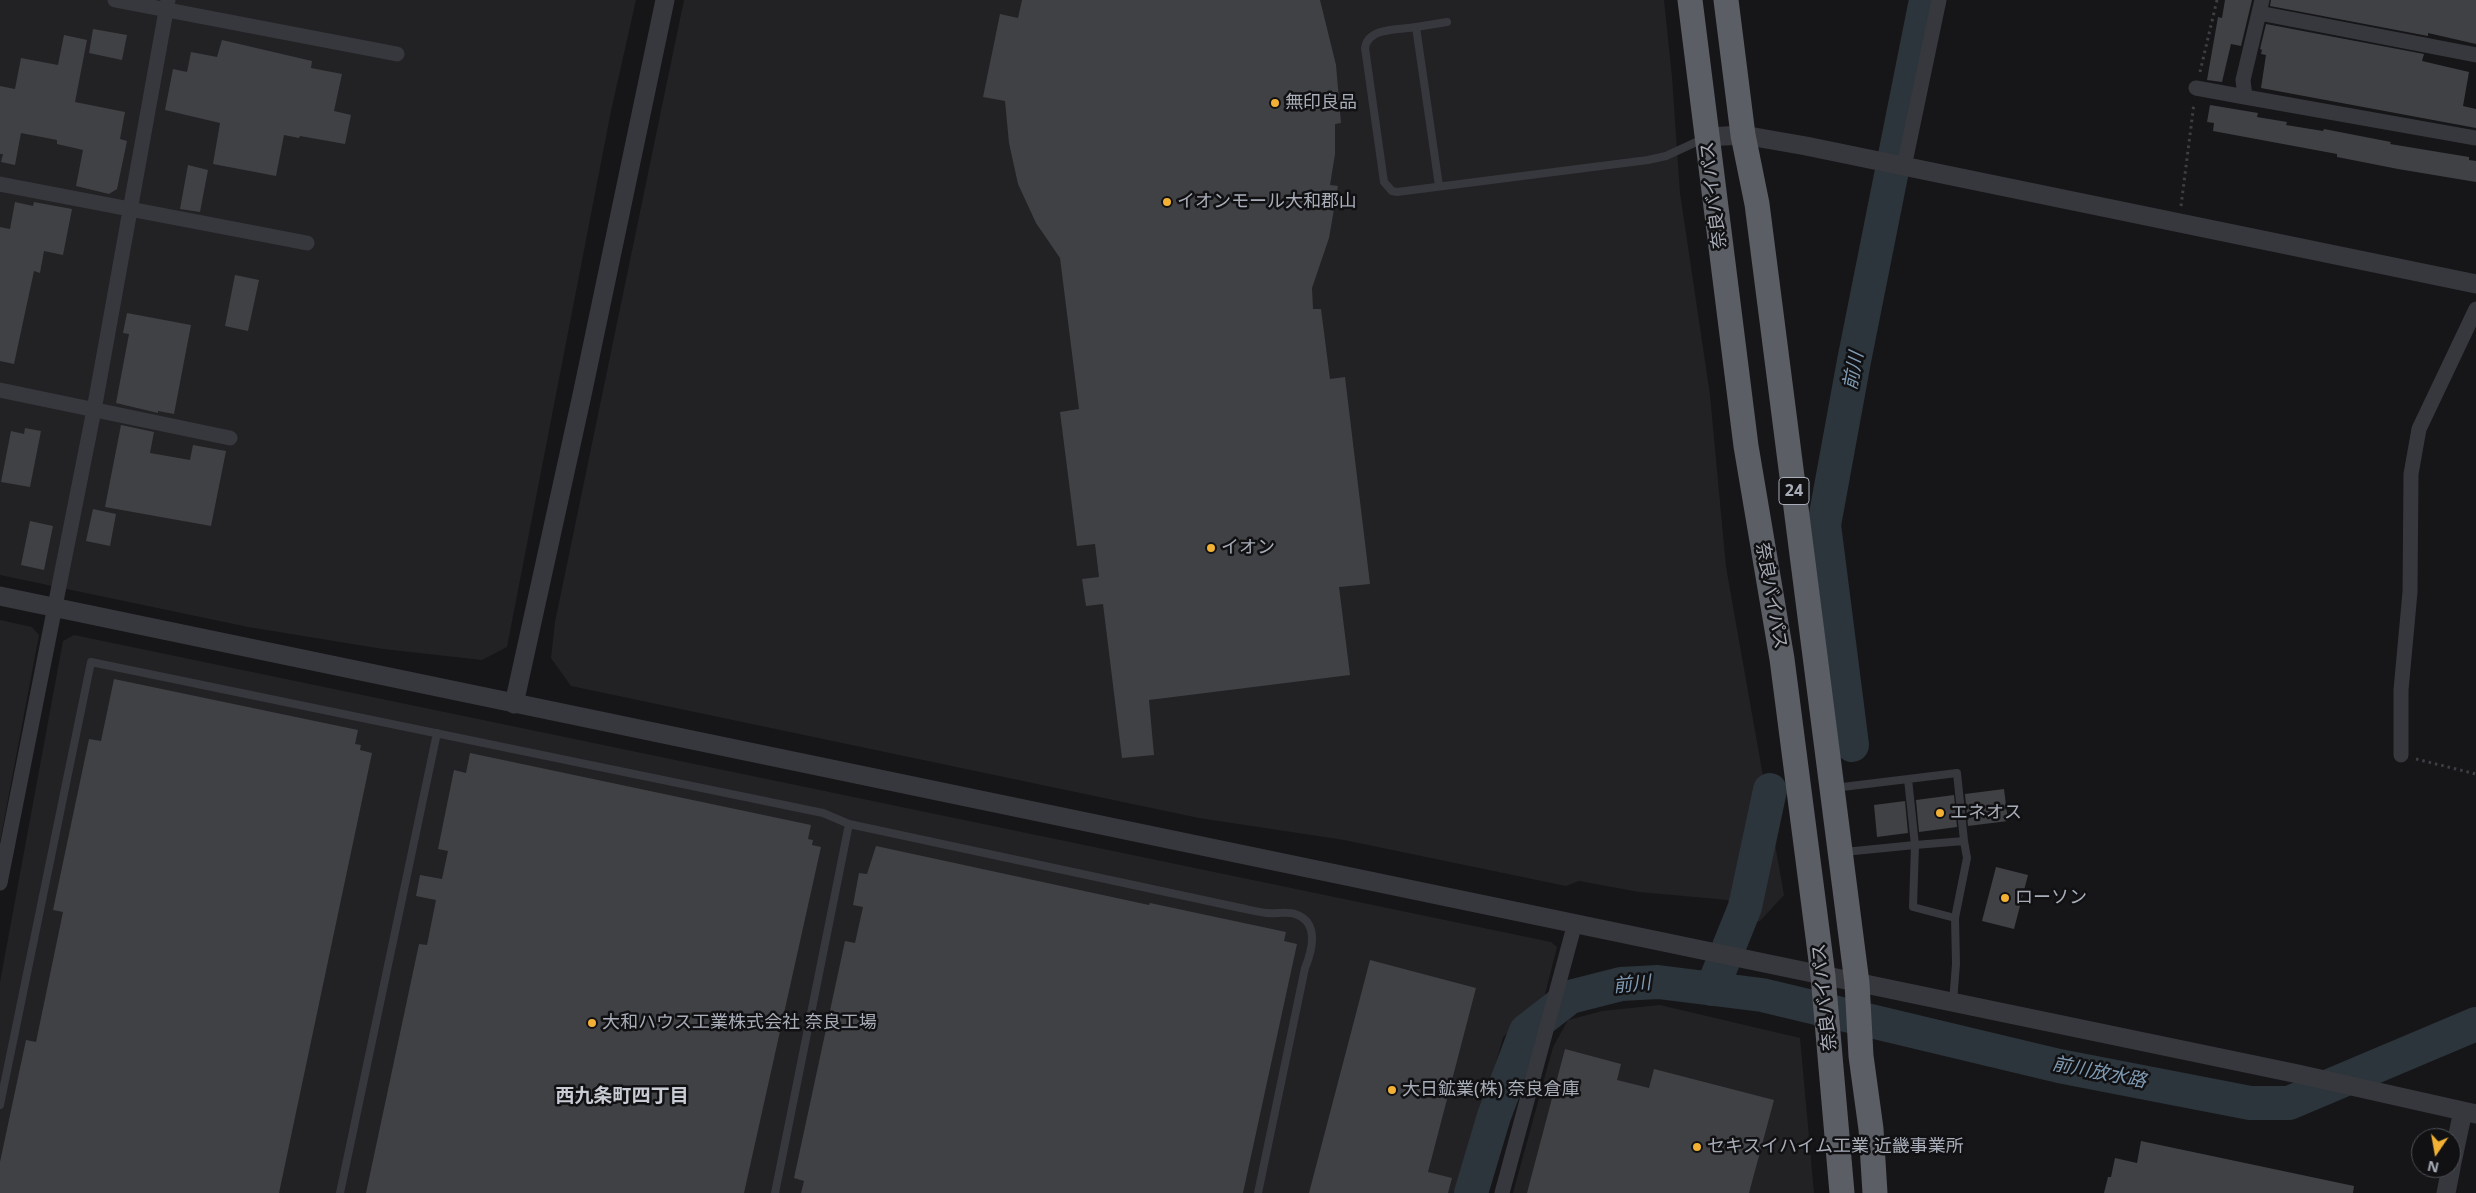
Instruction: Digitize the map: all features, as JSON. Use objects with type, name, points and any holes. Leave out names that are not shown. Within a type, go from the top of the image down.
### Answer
[{"type":"highway","name":"奈良バイパス","points":[[1690,0],[1745,436],[1782,659],[1823,976],[1832,1054],[1835,1128],[1842,1193]]},
{"type":"highway","name":"奈良バイパス","points":[[1726,0],[1742,136],[1758,214],[1857,983],[1861,1056],[1871,1129],[1875,1193]]},
{"type":"street","points":[[115,0],[167,5],[397,54]]},
{"type":"street","points":[[514,704],[582,395],[665,0]]},
{"type":"street","points":[[1904,167],[1939,0]]},
{"type":"street","points":[[0,882],[94,410],[167,5]]},
{"type":"street","points":[[2245,97],[2243,80],[2260,7],[2476,55]]},
{"type":"street","points":[[2196,88],[2476,138]]},
{"type":"street","points":[[1707,137],[1742,136],[1904,167],[2476,284]]},
{"type":"street","points":[[0,184],[307,242]]},
{"type":"street","points":[[2401,755],[2400,690],[2410,592],[2412,465],[2419,429],[2476,309]]},
{"type":"street","points":[[0,390],[230,438]]},
{"type":"street","points":[[0,596],[1575,923],[1953,1004],[2298,1074],[2469,1112],[2461,1137]]},
{"type":"street","points":[[1502,1193],[1575,923]]},
{"type":"street","points":[[2446,1193],[2449,1178]]},
{"type":"lane","points":[[1446,22],[1374,34],[1366,42],[1365,48],[1384,182],[1392,191],[1397,192],[1648,160],[1666,156],[1707,137]]},
{"type":"lane","points":[[1416,27],[1439,186]]},
{"type":"lane","points":[[0,1105],[91,662],[823,813],[849,824],[1236,907],[1268,913],[1294,913],[1301,917],[1310,930],[1312,950],[1305,968],[1258,1193]]},
{"type":"lane","points":[[340,1193],[437,733]]},
{"type":"lane","points":[[1832,788],[1957,773],[1964,841],[1968,858],[1955,918],[1956,964],[1953,1004]]},
{"type":"lane","points":[[1908,779],[1914,845],[1913,908],[1955,918]]},
{"type":"lane","points":[[775,1193],[849,824]]},
{"type":"lane","points":[[1840,852],[1964,841]]},
{"type":"path","points":[[2177,223],[2196,88],[2217,0]]},
{"type":"path","points":[[2401,755],[2476,774]]},
{"type":"shaded area","points":[[0,0],[636,0],[611,111],[507,647],[482,660],[383,649],[248,627],[0,575]]},
{"type":"shaded area","name":"イオンモール大和郡山","points":[[684,0],[1664,0],[1672,77],[1680,193],[1710,395],[1726,567],[1784,895],[1760,921],[1746,924],[1732,920],[1728,900],[1639,892],[1579,881],[1566,886],[1344,840],[1199,818],[571,686],[551,658],[555,622]]},
{"type":"shaded area","points":[[0,620],[32,627],[39,635],[0,842]]},
{"type":"shaded area","points":[[74,635],[1551,942],[1557,947],[1542,1006],[1503,1037],[1461,1193],[0,1193],[0,982],[63,641]]},
{"type":"shaded area","points":[[1660,1005],[1800,1038],[1814,1193],[1513,1193],[1553,1047],[1568,1020],[1602,1011]]},
{"type":"building","points":[[1022,0],[1320,0],[1336,65],[1341,123],[1335,124],[1335,154],[1330,185],[1338,186],[1329,238],[1312,288],[1313,309],[1321,309],[1330,379],[1345,377],[1370,584],[1339,587],[1350,675],[1149,700],[1154,755],[1122,758],[1103,604],[1086,606],[1082,579],[1099,577],[1095,544],[1077,546],[1060,412],[1079,409],[1060,258],[1036,223],[1018,184],[1009,143],[1005,101],[983,97],[1000,14],[1018,18]]},
{"type":"building","points":[[2225,0],[2252,0],[2241,46],[2231,44],[2222,82],[2207,80],[2218,17],[2222,18]]},
{"type":"building","points":[[2271,0],[2476,0],[2476,44],[2428,33],[2428,36],[2270,6]]},
{"type":"building","points":[[2266,24],[2424,54],[2422,61],[2469,72],[2463,106],[2476,109],[2476,128],[2261,88],[2266,55],[2261,54],[2262,50],[2260,49]]},
{"type":"building","points":[[93,29],[127,35],[122,60],[89,53]]},
{"type":"building","points":[[64,35],[87,40],[75,102],[125,112],[120,139],[127,141],[117,189],[109,194],[76,186],[83,150],[57,144],[57,140],[21,133],[15,165],[1,162],[3,154],[0,154],[0,86],[15,89],[21,58],[58,65]]},
{"type":"building","points":[[222,40],[312,61],[311,68],[342,74],[334,111],[351,115],[345,144],[284,135],[276,176],[213,164],[220,123],[165,110],[173,69],[187,72],[191,52],[217,57]]},
{"type":"building","points":[[2210,105],[2258,113],[2257,117],[2287,122],[2286,125],[2323,131],[2324,129],[2391,142],[2390,144],[2469,157],[2469,160],[2476,161],[2476,182],[2398,169],[2337,157],[2337,154],[2213,131],[2214,123],[2207,122]]},
{"type":"building","points":[[188,165],[208,170],[200,212],[180,209]]},
{"type":"building","points":[[15,202],[33,206],[34,202],[72,209],[63,255],[44,251],[40,273],[34,271],[14,364],[0,361],[0,227],[10,229]]},
{"type":"building","points":[[235,275],[259,280],[248,331],[225,326]]},
{"type":"building","points":[[127,313],[191,325],[174,414],[158,411],[158,413],[116,403],[129,334],[123,333]]},
{"type":"building","points":[[121,425],[154,432],[150,453],[190,460],[193,445],[226,451],[211,526],[105,507]]},
{"type":"building","points":[[25,428],[41,431],[30,487],[1,482],[11,431],[24,434]]},
{"type":"building","points":[[93,509],[116,514],[110,546],[86,541]]},
{"type":"building","points":[[30,521],[53,526],[44,570],[21,565]]},
{"type":"building","points":[[114,679],[358,730],[355,744],[361,745],[360,750],[372,753],[279,1193],[0,1193],[0,1162],[26,1040],[36,1042],[63,912],[53,910],[89,739],[101,741]]},
{"type":"building","name":"大和ハウス工業株式会社 奈良工場","points":[[470,753],[811,825],[808,839],[813,840],[812,845],[821,847],[744,1193],[366,1193],[419,944],[427,945],[436,900],[416,896],[420,875],[442,879],[448,851],[438,849],[454,770],[466,773]]},
{"type":"building","points":[[2004,789],[2008,821],[1968,826],[1965,794]]},
{"type":"building","points":[[1954,795],[1957,827],[1919,832],[1916,800]]},
{"type":"building","points":[[1905,801],[1908,833],[1877,837],[1874,805]]},
{"type":"building","name":"大和ハウス工業株式会社 奈良工場","points":[[876,846],[1149,905],[1150,903],[1286,932],[1284,941],[1297,944],[1243,1193],[801,1193],[804,1181],[794,1178],[845,941],[855,943],[863,907],[853,905],[859,873],[867,874]]},
{"type":"building","name":"ローソン","points":[[1996,867],[2028,875],[2014,929],[1982,921]]},
{"type":"building","name":"大日鉱業(株) 奈良倉庫","points":[[1370,960],[1476,988],[1428,1172],[1452,1178],[1448,1193],[1309,1193]]},
{"type":"building","points":[[1565,1049],[1621,1064],[1617,1080],[1649,1088],[1654,1069],[1774,1100],[1749,1193],[1527,1193]]},
{"type":"building","points":[[2141,1141],[2354,1186],[2353,1193],[2104,1193],[2108,1177],[2111,1177],[2115,1158],[2137,1163]]},
{"type":"waterway","name":"前川","points":[[1852,745],[1824,525],[1854,361],[1926,0]]},
{"type":"waterway","name":"前川","points":[[1712,989],[1745,907],[1770,790]]},
{"type":"waterway","name":"前川放水路","points":[[1471,1193],[1494,1116],[1526,1031],[1570,997],[1621,984],[1658,982],[1762,995],[2059,1066],[2250,1103],[2289,1103],[2476,1024]]},
{"type":"place","name":"無印良品","points":[[1275,103]]},
{"type":"place","name":"イオンモール大和郡山","points":[[1167,202]]},
{"type":"place","name":"イオン","points":[[1211,548]]},
{"type":"place","name":"エネオス","points":[[1940,813]]},
{"type":"place","name":"ローソン","points":[[2005,898]]},
{"type":"place","name":"大和ハウス工業株式会社 奈良工場","points":[[592,1023]]},
{"type":"place","name":"大日鉱業(株) 奈良倉庫","points":[[1392,1090]]},
{"type":"place","name":"セキスイハイム工業 近畿事業所","points":[[1697,1147]]},
{"type":"district","name":"西九条町四丁目","points":[[622,1097]]}]
